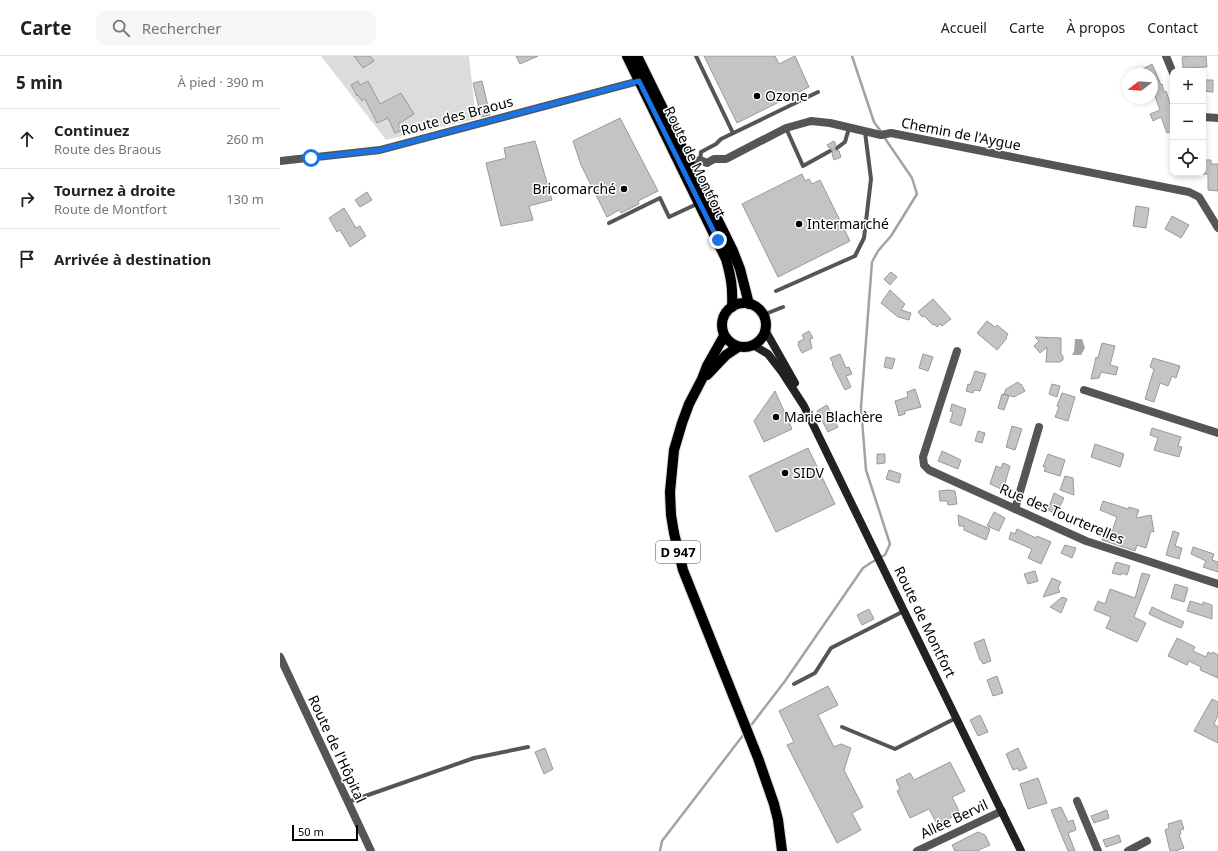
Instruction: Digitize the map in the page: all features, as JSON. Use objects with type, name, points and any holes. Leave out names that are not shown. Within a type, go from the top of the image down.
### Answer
[{"type":"main road","name":"Route de Montfort","points":[[626,56],[726,259],[732,278],[732,307]]},
{"type":"main road","name":"Route de Montfort","points":[[637,56],[695,162],[740,269],[748,304]]},
{"type":"main road","points":[[748,304],[759,310],[763,315],[765,320],[765,330],[763,336],[753,345],[738,347],[732,344],[724,336],[722,320],[728,310],[732,307],[748,304]]},
{"type":"main road","name":"Route de Montfort","points":[[765,330],[798,387],[804,406]]},
{"type":"main road","name":"D 947","points":[[724,336],[707,366],[689,404],[674,450],[670,492],[671,515],[683,570],[753,744],[774,804],[778,820],[782,851]]},
{"type":"main road","name":"Route de Montfort","points":[[753,345],[768,354],[782,372],[804,406],[874,552],[1022,851]]},
{"type":"main road","name":"D 947","points":[[702,379],[716,364],[738,347]]},
{"type":"street","points":[[1166,56],[1171,68]]},
{"type":"street","name":"Route des Braous","points":[[280,161],[380,150],[639,81]]},
{"type":"street","points":[[1206,117],[1218,118]]},
{"type":"street","name":"Chemin de l'Aygue","points":[[695,162],[707,163],[714,159],[726,159],[786,128],[812,121],[830,123],[881,136],[891,134],[1189,192],[1199,197],[1218,228]]},
{"type":"street","name":"Rue des Tourterelles","points":[[957,351],[923,457],[924,465],[929,470],[1086,541],[1218,584]]},
{"type":"street","points":[[1084,390],[1218,433]]},
{"type":"street","points":[[1015,509],[1040,427]]},
{"type":"street","name":"Route de l'Hôpital","points":[[280,657],[371,851]]},
{"type":"street","points":[[1077,801],[1098,851]]},
{"type":"street","name":"Allée Bervil","points":[[917,851],[1002,811]]},
{"type":"street","points":[[1128,851],[1147,841]]},
{"type":"lane","points":[[696,56],[733,133]]},
{"type":"lane","points":[[695,162],[701,152],[733,133],[818,92]]},
{"type":"lane","points":[[786,128],[803,166],[830,151]]},
{"type":"lane","points":[[837,148],[845,142],[848,128]]},
{"type":"lane","points":[[776,291],[855,256],[864,238],[871,179],[865,132]]},
{"type":"lane","points":[[609,224],[660,198],[670,217],[699,203]]},
{"type":"lane","points":[[763,315],[784,307]]},
{"type":"lane","points":[[794,684],[815,673],[831,648],[904,611]]},
{"type":"lane","points":[[842,727],[895,749],[956,718]]},
{"type":"lane","points":[[348,802],[474,758],[528,748]]},
{"type":"shaded area","points":[[321,56],[469,56],[476,119],[386,140]]},
{"type":"shaded area","points":[[1075,339],[1082,339],[1085,348],[1081,355],[1072,355],[1074,352]]},
{"type":"building","points":[[354,56],[370,56],[374,61],[363,68]]},
{"type":"building","points":[[516,56],[538,56],[520,64]]},
{"type":"building","name":"Ozone","points":[[704,56],[775,56],[779,64],[795,56],[809,87],[737,123]]},
{"type":"building","points":[[1206,56],[1207,67],[1183,68],[1182,57]]},
{"type":"building","points":[[1152,64],[1154,68],[1145,68]]},
{"type":"building","points":[[1158,78],[1161,85],[1162,84],[1164,92],[1166,91],[1170,103],[1170,132],[1167,133],[1161,117],[1153,121],[1150,114],[1160,110],[1158,104]]},
{"type":"building","points":[[1206,80],[1213,80],[1213,92],[1206,91]]},
{"type":"building","points":[[358,81],[360,85],[368,81],[380,104],[401,93],[414,114],[398,124],[402,130],[395,133],[388,118],[377,123],[365,99],[362,101],[358,95],[357,96],[351,85]]},
{"type":"building","points":[[482,81],[490,115],[481,117],[473,83]]},
{"type":"building","points":[[620,118],[658,191],[638,201],[639,204],[621,213],[619,210],[607,217],[581,165],[573,141]]},
{"type":"building","points":[[535,141],[552,200],[529,206],[533,220],[501,226],[486,163],[506,158],[504,148]]},
{"type":"building","points":[[834,141],[836,145],[834,150],[839,151],[841,157],[834,160],[832,154],[833,150],[827,145]]},
{"type":"building","points":[[1206,160],[1211,160],[1211,164],[1218,164],[1218,191],[1208,190],[1208,174],[1206,174]]},
{"type":"building","points":[[802,174],[805,181],[809,179],[812,184],[820,180],[850,241],[778,277],[742,204]]},
{"type":"building","points":[[367,192],[372,200],[360,207],[355,200]]},
{"type":"building","points":[[1136,206],[1149,208],[1146,228],[1133,226]]},
{"type":"building","points":[[344,208],[356,228],[360,226],[366,236],[350,247],[340,230],[337,232],[329,218]]},
{"type":"building","points":[[1172,216],[1189,225],[1181,238],[1165,229]]},
{"type":"building","points":[[891,272],[897,277],[890,285],[884,279]]},
{"type":"building","points":[[890,290],[905,304],[901,310],[911,313],[909,320],[898,317],[881,303]]},
{"type":"building","points":[[933,299],[951,319],[942,326],[940,324],[937,327],[934,324],[933,325],[918,312]]},
{"type":"building","points":[[987,321],[995,327],[997,325],[1008,334],[1006,337],[1007,338],[997,350],[977,333]]},
{"type":"building","points":[[809,331],[813,338],[810,339],[812,348],[802,353],[798,342],[804,339],[802,335]]},
{"type":"building","points":[[1035,337],[1061,338],[1061,354],[1063,356],[1063,360],[1060,362],[1046,362],[1047,347],[1040,353],[1034,346],[1039,341]]},
{"type":"building","points":[[1102,343],[1115,346],[1110,365],[1118,367],[1116,375],[1101,372],[1099,378],[1091,379],[1096,357],[1098,358]]},
{"type":"building","points":[[840,354],[846,368],[849,367],[852,374],[846,376],[851,387],[845,390],[830,358]]},
{"type":"building","points":[[923,354],[933,357],[928,371],[919,368]]},
{"type":"building","points":[[886,357],[895,359],[892,369],[884,367]]},
{"type":"building","points":[[1153,358],[1180,366],[1176,378],[1172,376],[1168,386],[1160,383],[1154,402],[1145,399],[1154,369],[1150,367]]},
{"type":"building","points":[[975,371],[986,374],[980,391],[974,390],[973,393],[966,391]]},
{"type":"building","points":[[1018,382],[1025,391],[1014,397],[1004,394],[1006,389]]},
{"type":"building","points":[[1052,384],[1060,386],[1057,397],[1049,394]]},
{"type":"building","points":[[915,389],[921,407],[905,411],[905,414],[899,416],[895,401],[908,397],[907,392]]},
{"type":"building","points":[[775,391],[792,429],[764,442],[754,421]]},
{"type":"building","points":[[1062,393],[1075,397],[1068,421],[1055,417]]},
{"type":"building","points":[[1002,394],[1009,396],[1004,410],[998,408]]},
{"type":"building","points":[[952,404],[966,409],[961,426],[950,422],[953,412],[950,411]]},
{"type":"building","points":[[827,405],[838,427],[828,432],[817,411]]},
{"type":"building","points":[[1012,426],[1022,429],[1015,450],[1006,447]]},
{"type":"building","points":[[1152,428],[1181,437],[1178,446],[1182,447],[1179,457],[1154,450],[1158,438],[1150,435]]},
{"type":"building","points":[[978,431],[985,433],[982,443],[975,441]]},
{"type":"building","points":[[1095,444],[1124,454],[1120,467],[1091,457]]},
{"type":"building","points":[[808,448],[835,504],[776,532],[749,476]]},
{"type":"building","points":[[942,451],[961,460],[958,469],[938,461]]},
{"type":"building","points":[[877,454],[885,454],[885,463],[877,464]]},
{"type":"building","points":[[1048,454],[1065,460],[1060,476],[1044,471],[1046,467],[1043,467]]},
{"type":"building","points":[[1003,463],[1010,466],[1003,490],[990,484],[996,466],[1001,468]]},
{"type":"building","points":[[889,470],[901,474],[899,483],[886,479]]},
{"type":"building","points":[[1065,476],[1073,478],[1074,495],[1060,490]]},
{"type":"building","points":[[939,491],[955,491],[957,504],[948,505],[947,501],[940,501]]},
{"type":"building","points":[[1054,493],[1064,498],[1056,514],[1048,510]]},
{"type":"building","points":[[1103,501],[1128,509],[1129,507],[1139,510],[1136,518],[1151,515],[1154,532],[1151,531],[1146,548],[1137,545],[1135,551],[1102,540],[1106,529],[1112,531],[1117,517],[1100,510]]},
{"type":"building","points":[[994,512],[1005,518],[999,531],[987,526]]},
{"type":"building","points":[[958,515],[990,529],[986,540],[964,530],[964,526],[959,526]]},
{"type":"building","points":[[1017,529],[1036,538],[1037,536],[1051,542],[1041,564],[1028,558],[1032,549],[1009,539],[1011,532],[1015,534]]},
{"type":"building","points":[[1173,531],[1179,533],[1175,546],[1182,548],[1179,559],[1166,555]]},
{"type":"building","points":[[1065,545],[1076,548],[1072,558],[1061,553]]},
{"type":"building","points":[[1193,547],[1214,554],[1212,560],[1218,562],[1218,572],[1203,567],[1206,561],[1191,554]]},
{"type":"building","points":[[1116,562],[1130,566],[1127,575],[1122,573],[1121,575],[1112,573]]},
{"type":"building","points":[[1035,571],[1038,581],[1028,584],[1024,574]]},
{"type":"building","points":[[1142,573],[1150,575],[1134,617],[1146,623],[1137,642],[1106,628],[1111,617],[1094,610],[1098,601],[1105,604],[1110,589],[1135,598]]},
{"type":"building","points":[[1052,578],[1061,582],[1058,588],[1060,592],[1043,597]]},
{"type":"building","points":[[1175,584],[1188,588],[1184,602],[1171,598]]},
{"type":"building","points":[[1062,597],[1067,599],[1061,613],[1050,607]]},
{"type":"building","points":[[1190,601],[1203,605],[1203,602],[1212,605],[1212,619],[1187,611]]},
{"type":"building","points":[[1152,607],[1184,622],[1181,628],[1149,614]]},
{"type":"building","points":[[869,609],[874,619],[862,625],[857,615]]},
{"type":"building","points":[[1177,638],[1195,647],[1193,651],[1206,657],[1208,652],[1212,654],[1213,652],[1218,655],[1218,678],[1200,670],[1201,667],[1189,661],[1187,665],[1168,656]]},
{"type":"building","points":[[984,639],[991,661],[983,664],[974,643]]},
{"type":"building","points":[[997,676],[1003,693],[993,696],[987,680]]},
{"type":"building","points":[[828,686],[838,705],[818,715],[834,747],[841,744],[851,748],[844,770],[863,807],[852,813],[861,830],[837,843],[787,745],[794,742],[779,711]]},
{"type":"building","points":[[1212,699],[1218,702],[1218,715],[1214,724],[1218,727],[1218,743],[1194,731]]},
{"type":"building","points":[[980,715],[988,732],[978,736],[970,720]]},
{"type":"building","points":[[545,748],[553,769],[544,774],[535,752]]},
{"type":"building","points":[[1018,748],[1027,768],[1019,771],[1018,768],[1013,770],[1006,754]]},
{"type":"building","points":[[950,762],[965,791],[952,797],[960,813],[937,824],[929,809],[910,818],[897,791],[900,789],[896,780],[910,773],[914,780]]},
{"type":"building","points":[[1038,778],[1047,803],[1028,809],[1020,784]]},
{"type":"building","points":[[1061,807],[1068,822],[1073,820],[1076,830],[1068,833],[1075,851],[1068,851],[1051,810]]},
{"type":"building","points":[[1107,810],[1109,818],[1094,823],[1091,816]]},
{"type":"building","points":[[1181,820],[1184,829],[1180,830],[1181,834],[1179,835],[1184,848],[1170,851],[1165,830],[1169,828],[1168,824]]},
{"type":"building","points":[[978,832],[985,835],[990,845],[977,851],[955,851],[952,845]]},
{"type":"building","points":[[1119,835],[1121,842],[1106,847],[1103,840]]},
{"type":"waterway","points":[[852,56],[874,122],[882,133]]},
{"type":"waterway","points":[[749,728],[785,681],[863,568],[885,555],[890,544],[866,470],[861,407],[872,262],[878,251],[891,236],[917,194],[912,178],[884,137]]},
{"type":"waterway","points":[[660,851],[662,841],[744,734]]},
{"type":"place","name":"Ozone","points":[[757,96]]},
{"type":"place","name":"Bricomarché","points":[[624,189]]},
{"type":"place","name":"Intermarché","points":[[799,224]]},
{"type":"place","name":"Marie Blachère","points":[[776,417]]},
{"type":"place","name":"SIDV","points":[[785,473]]},
{"type":"route","points":[[311,158],[380,150],[639,81],[718,240]]}]
